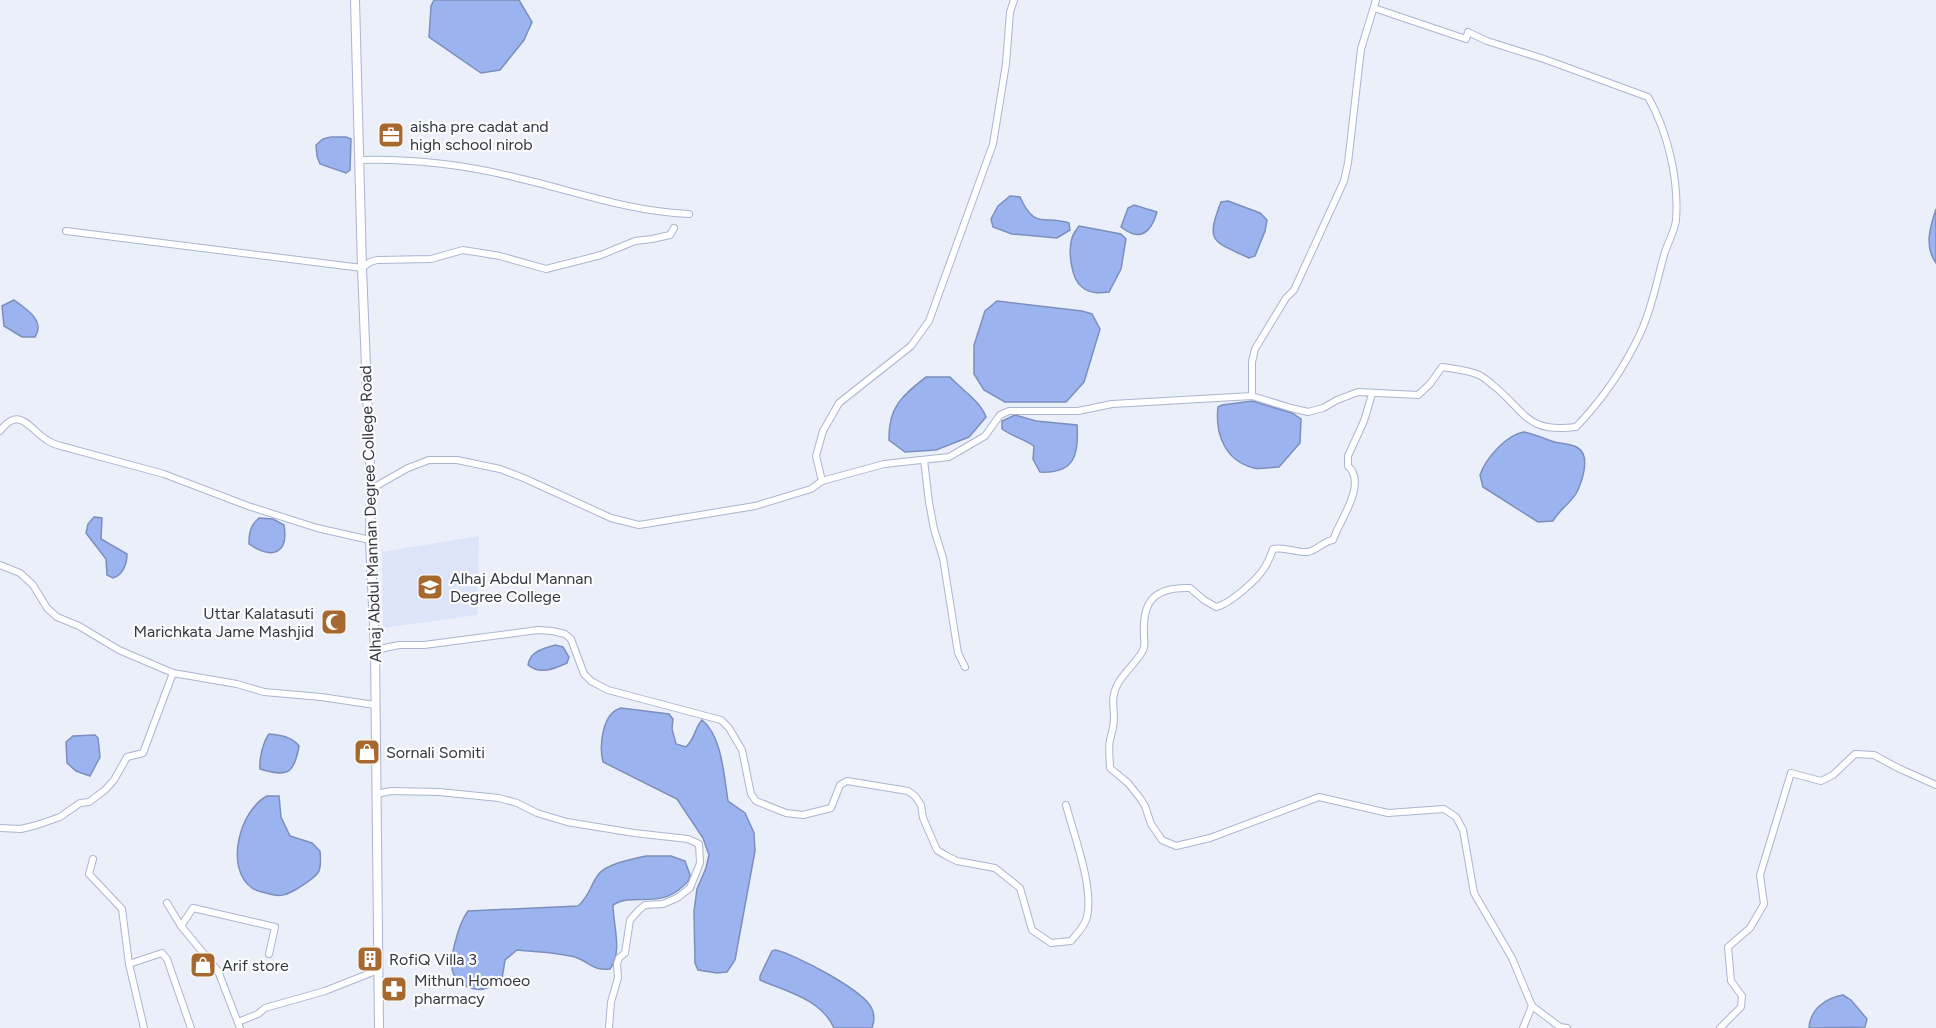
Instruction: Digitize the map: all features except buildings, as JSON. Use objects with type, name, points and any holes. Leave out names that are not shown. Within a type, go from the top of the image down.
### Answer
[{"type":"street","name":"Alhaj Abdul Mannan Degree College Road","points":[[354,0],[375,650],[379,1028]]},
{"type":"street","points":[[822,481],[816,456],[823,431],[839,403],[911,346],[929,321],[993,144],[1002,99],[1010,12],[1014,0]]},
{"type":"street","points":[[1252,396],[1252,362],[1255,349],[1286,298],[1294,290],[1344,181],[1361,49],[1376,0]]},
{"type":"street","points":[[370,489],[408,468],[429,460],[457,460],[500,469],[611,518],[639,525],[755,506],[811,489],[822,481],[884,464],[949,457],[985,436],[1000,415],[1009,411],[1078,411],[1112,404],[1252,396],[1308,412],[1323,408],[1358,392],[1418,395],[1430,384],[1442,367],[1480,375],[1503,393],[1522,415],[1537,426],[1552,429],[1576,428],[1592,411],[1619,372],[1641,332],[1668,241],[1676,223],[1674,174],[1658,114],[1648,97],[1487,41],[1468,32],[1466,39],[1374,8]]},
{"type":"street","points":[[359,160],[423,161],[451,165],[513,176],[635,209],[689,214]]},
{"type":"street","points":[[66,231],[362,268],[370,261],[431,259],[463,250],[500,256],[546,269],[601,255],[635,241],[670,235],[674,228]]},
{"type":"street","points":[[1372,393],[1364,421],[1348,456],[1348,466],[1354,475],[1352,497],[1333,540],[1328,540],[1307,552],[1283,548],[1273,549],[1264,568],[1224,606],[1216,607],[1190,588],[1182,587],[1160,593],[1150,600],[1146,606],[1144,634],[1146,644],[1114,694],[1110,768],[1128,783],[1140,798],[1151,824],[1162,840],[1176,846],[1210,838],[1319,797],[1388,813],[1444,809],[1456,817],[1463,831],[1474,893],[1512,958],[1532,1006],[1560,1027],[1567,1028]]},
{"type":"street","points":[[0,431],[6,423],[14,419],[23,420],[48,441],[61,446],[164,474],[248,506],[316,528],[370,540]]},
{"type":"street","points":[[924,460],[934,529],[943,558],[957,653],[965,667]]},
{"type":"street","points":[[0,565],[20,573],[33,585],[47,608],[57,617],[79,626],[119,650],[173,673],[237,684],[264,692],[375,705]]},
{"type":"street","points":[[375,650],[399,645],[505,636],[538,630],[565,634],[574,645],[584,674],[591,681],[608,690],[721,720],[729,728],[742,750],[752,794],[756,801],[769,808],[803,815],[831,808],[840,785],[847,781],[908,791],[921,805],[923,818],[937,850],[957,861],[995,868],[1020,888],[1032,930],[1036,935],[1051,943],[1071,941],[1085,924],[1087,917],[1087,886],[1066,805]]},
{"type":"street","points":[[0,828],[21,829],[50,821],[77,805],[89,802],[105,790],[114,780],[127,757],[143,753],[173,673]]},
{"type":"street","points":[[1720,1028],[1741,1007],[1742,996],[1731,981],[1728,947],[1749,928],[1764,904],[1760,875],[1791,773],[1821,781],[1833,775],[1855,754],[1874,755],[1936,785]]},
{"type":"street","points":[[377,794],[391,791],[490,796],[517,803],[537,813],[567,822],[688,839],[699,844],[700,863],[690,888],[678,898],[663,904],[645,905],[630,920],[625,953],[618,958],[618,978],[611,1002],[609,1028]]},
{"type":"street","points":[[93,859],[89,874],[122,909],[129,964],[144,1028]]},
{"type":"street","points":[[167,903],[181,926],[218,971],[239,1025],[265,1008],[325,991],[378,970]]},
{"type":"street","points":[[181,926],[193,908],[275,927],[268,954]]},
{"type":"street","points":[[129,964],[162,953],[167,958],[191,1028]]},
{"type":"street","points":[[1523,1028],[1532,1006]]},
{"type":"shaded area","name":"Alhaj Abdul Mannan Degree College","points":[[479,536],[477,615],[383,628],[382,552]]},
{"type":"water","points":[[434,0],[519,0],[532,22],[524,40],[500,70],[481,73],[429,37],[431,6]]},
{"type":"water","points":[[331,137],[351,139],[350,170],[346,173],[320,164],[316,145],[323,139]]},
{"type":"water","points":[[1010,196],[1020,197],[1035,218],[1069,223],[1070,230],[1057,238],[1012,234],[993,227],[991,219],[998,206]]},
{"type":"water","points":[[1228,201],[1260,213],[1267,220],[1255,256],[1249,258],[1227,248],[1220,244],[1213,233],[1221,202]]},
{"type":"water","points":[[1134,205],[1157,212],[1152,225],[1144,233],[1134,234],[1121,227],[1128,208]]},
{"type":"water","points":[[1936,209],[1936,263],[1929,244]]},
{"type":"water","points":[[1079,226],[1121,234],[1126,239],[1121,269],[1109,292],[1088,291],[1075,278],[1070,250],[1073,236]]},
{"type":"water","points":[[14,300],[29,311],[36,321],[38,331],[35,337],[22,337],[4,326],[2,306]]},
{"type":"water","points":[[997,301],[1092,314],[1100,329],[1084,382],[1066,402],[1005,402],[984,390],[974,374],[974,345],[985,311]]},
{"type":"water","points":[[926,377],[950,377],[975,401],[986,417],[969,437],[936,450],[905,452],[889,440],[891,419],[903,397]]},
{"type":"water","points":[[1252,401],[1292,413],[1301,419],[1300,443],[1279,467],[1257,469],[1244,464],[1229,453],[1220,436],[1218,407]]},
{"type":"water","points":[[1015,415],[1036,421],[1077,425],[1077,445],[1068,466],[1052,472],[1040,472],[1033,459],[1034,446],[1002,429],[1002,421]]},
{"type":"water","points":[[1524,432],[1575,446],[1584,457],[1584,469],[1577,492],[1553,521],[1538,522],[1483,487],[1480,475],[1492,455],[1504,442]]},
{"type":"water","points":[[94,517],[102,518],[101,539],[127,554],[124,569],[113,578],[107,575],[106,559],[86,533],[88,524]]},
{"type":"water","points":[[259,518],[273,519],[284,525],[284,542],[277,551],[265,552],[249,544],[251,530]]},
{"type":"water","points":[[555,645],[563,647],[569,657],[567,663],[542,670],[528,665],[534,654]]},
{"type":"water","points":[[621,708],[669,714],[673,719],[672,729],[676,744],[686,747],[702,720],[709,727],[718,746],[728,801],[745,813],[754,833],[755,851],[735,960],[727,972],[698,970],[695,963],[694,911],[697,889],[709,855],[703,838],[677,799],[603,762],[601,748],[603,731],[610,716]]},
{"type":"water","points":[[269,734],[286,737],[299,746],[295,763],[288,771],[277,773],[260,769],[262,751]]},
{"type":"water","points":[[95,735],[98,738],[100,757],[90,776],[76,771],[67,763],[66,742],[73,736]]},
{"type":"water","points":[[267,796],[279,796],[281,817],[290,836],[312,843],[320,851],[318,873],[300,887],[284,895],[271,895],[254,889],[243,879],[239,867],[237,854],[243,826],[257,803]]},
{"type":"water","points":[[646,856],[671,856],[685,861],[690,875],[689,879],[673,894],[655,899],[621,901],[613,905],[617,947],[610,969],[595,967],[568,955],[517,950],[505,960],[502,979],[490,987],[473,989],[462,984],[455,977],[452,969],[453,952],[458,933],[468,911],[578,906],[585,899],[595,879],[602,871],[620,862]]},
{"type":"water","points":[[775,950],[813,966],[844,983],[867,1001],[874,1014],[872,1028],[834,1028],[821,1010],[812,1003],[760,980],[772,951]]},
{"type":"water","points":[[1843,995],[1851,1000],[1867,1019],[1865,1027],[1809,1028],[1812,1015],[1820,1006]]},
{"type":"place","name":"aisha pre cadat and high school nirob","points":[[391,135]]},
{"type":"place","name":"Alhaj Abdul Mannan Degree College","points":[[430,587]]},
{"type":"place","name":"Uttar Kalatasuti Marichkata Jame Mashjid","points":[[334,622]]},
{"type":"place","name":"Sornali Somiti","points":[[367,752]]},
{"type":"place","name":"RofiQ Villa 3","points":[[370,959]]},
{"type":"place","name":"Arif store","points":[[203,965]]},
{"type":"place","name":"Mithun Homoeo pharmacy","points":[[394,989]]}]
